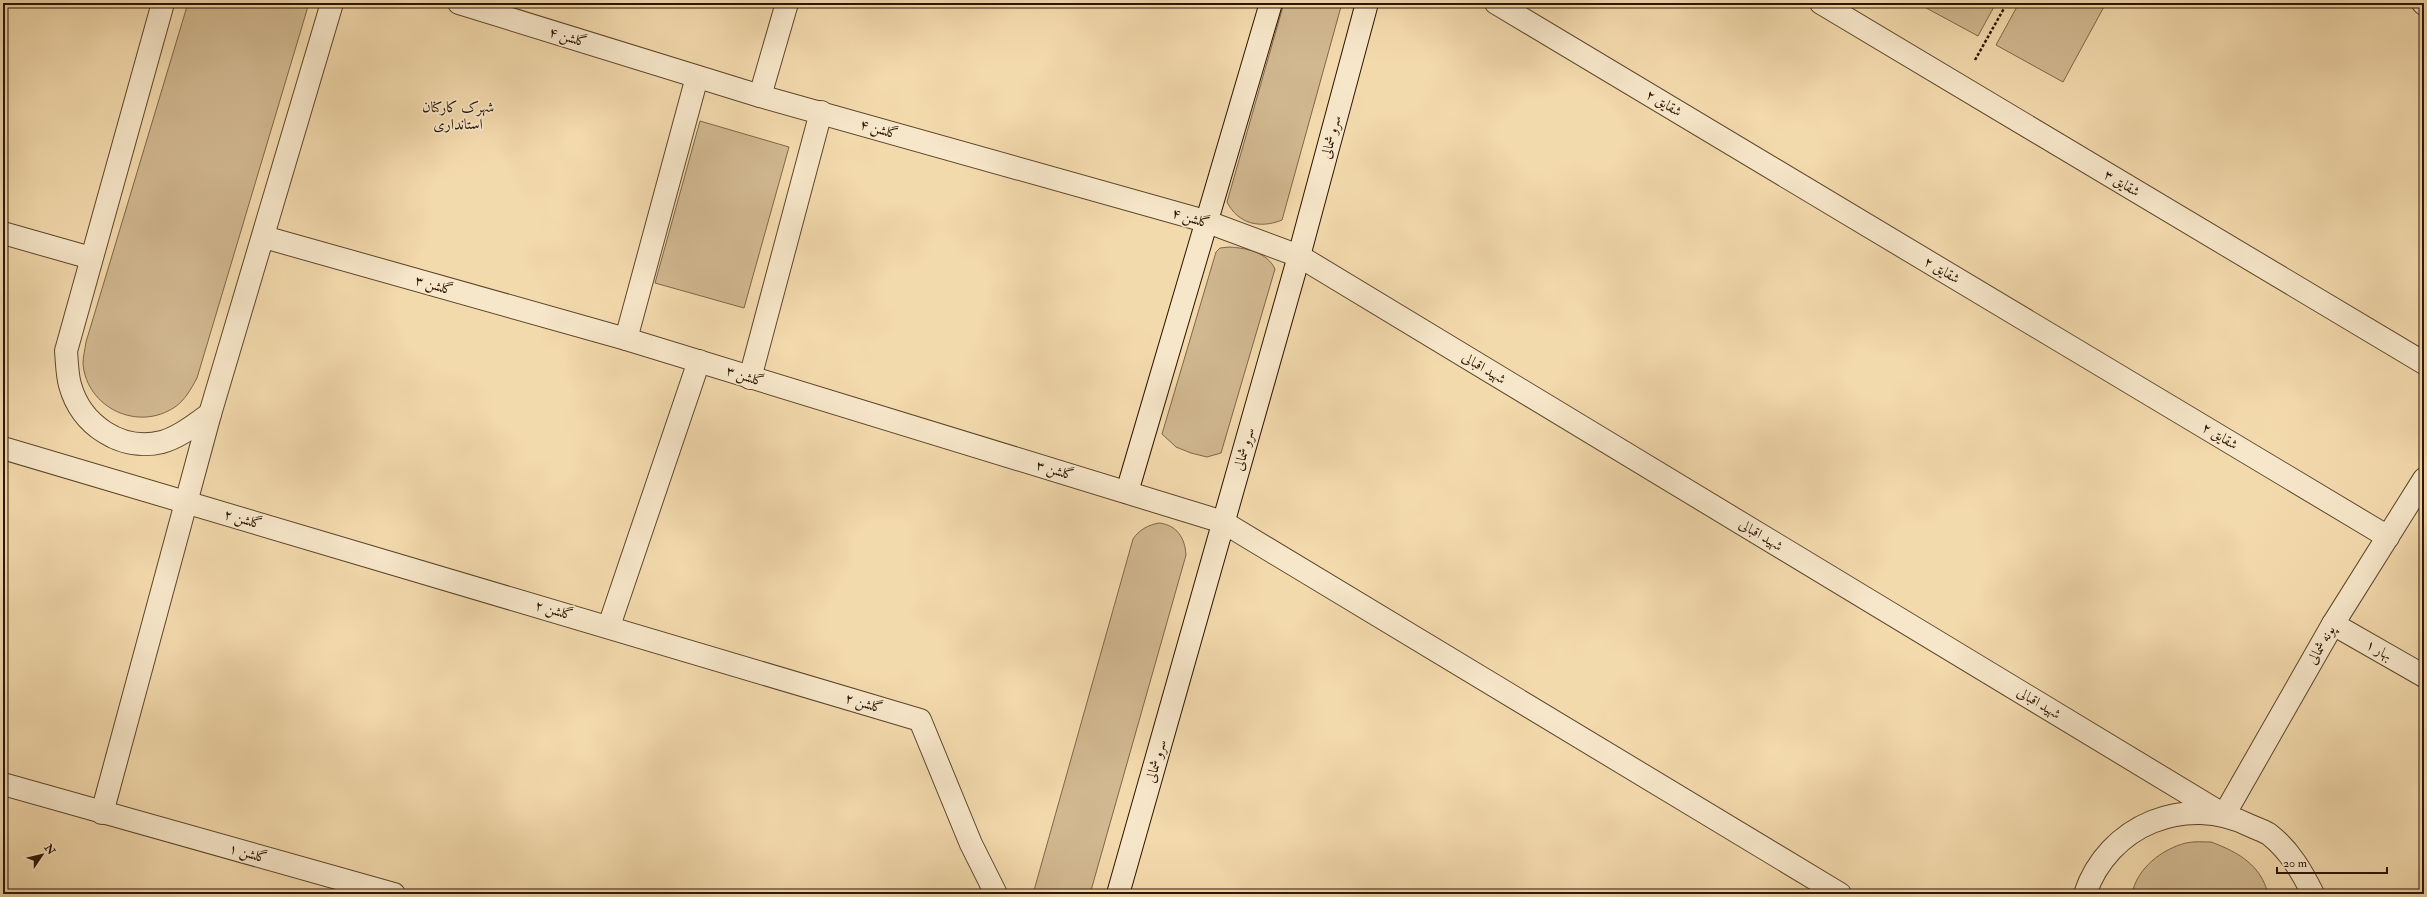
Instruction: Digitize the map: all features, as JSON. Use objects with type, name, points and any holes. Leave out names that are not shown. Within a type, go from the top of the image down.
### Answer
[{"type":"street","points":[[163,3],[66,351],[70,385],[81,412],[103,433],[129,443],[162,442],[183,433],[210,414]]},
{"type":"street","points":[[102,813],[210,414],[264,237],[332,3]]},
{"type":"street","name":"گلشن ۴","points":[[459,3],[760,96],[1205,222],[1299,256]]},
{"type":"street","points":[[760,96],[787,3]]},
{"type":"street","points":[[1127,492],[1205,222],[1271,3]]},
{"type":"street","name":"سرو شمالی","points":[[1118,894],[1299,256],[1368,3]]},
{"type":"street","name":"شقایق ۲","points":[[1496,3],[2388,536]]},
{"type":"street","name":"شقایق ۳","points":[[1821,3],[2424,363]]},
{"type":"street","points":[[626,339],[697,77]]},
{"type":"street","points":[[750,378],[820,112]]},
{"type":"street","points":[[3,233],[91,258]]},
{"type":"street","name":"گلشن ۳","points":[[264,237],[626,339],[1224,522],[1840,894]]},
{"type":"street","name":"شهید اقبالی","points":[[1299,256],[2224,815]]},
{"type":"street","points":[[609,626],[700,361]]},
{"type":"street","name":"گلشن ۲","points":[[3,448],[609,626],[920,720],[971,844],[996,894]]},
{"type":"street","name":"پونه شمالی","points":[[2224,815],[2333,624],[2424,479]]},
{"type":"street","name":"بهار ۱","points":[[2333,624],[2424,676]]},
{"type":"street","name":"گلشن ۱","points":[[3,784],[394,894]]},
{"type":"street","points":[[2085,894],[2092,874],[2117,842],[2152,821],[2192,812],[2233,817],[2269,835],[2298,864],[2313,894]]},
{"type":"path","points":[[1961,87],[2007,3]]},
{"type":"shaded area","points":[[188,3],[309,3],[197,378],[185,398],[175,407],[161,414],[146,417],[131,416],[104,404],[94,393],[87,380],[83,364],[84,356],[86,342]]},
{"type":"shaded area","points":[[1284,3],[1342,3],[1282,220],[1266,224],[1250,223],[1237,215],[1227,202]]},
{"type":"shaded area","points":[[1917,3],[1996,3],[1978,36]]},
{"type":"shaded area","points":[[2019,3],[2106,3],[2063,82],[1996,45]]},
{"type":"shaded area","points":[[700,121],[789,147],[744,308],[655,283]]},
{"type":"shaded area","points":[[1220,248],[1242,248],[1255,252],[1267,259],[1275,269],[1221,453],[1207,457],[1176,447],[1162,434],[1216,252]]},
{"type":"shaded area","points":[[1159,523],[1171,526],[1179,533],[1184,543],[1186,555],[1090,894],[1033,894],[1133,539],[1144,528]]},
{"type":"shaded area","points":[[2211,842],[2239,855],[2254,867],[2265,884],[2268,894],[2132,894],[2139,876],[2152,861],[2160,855],[2186,843]]},
{"type":"district","name":"شهرک کارکنان استانداری","points":[[458,116]]}]
